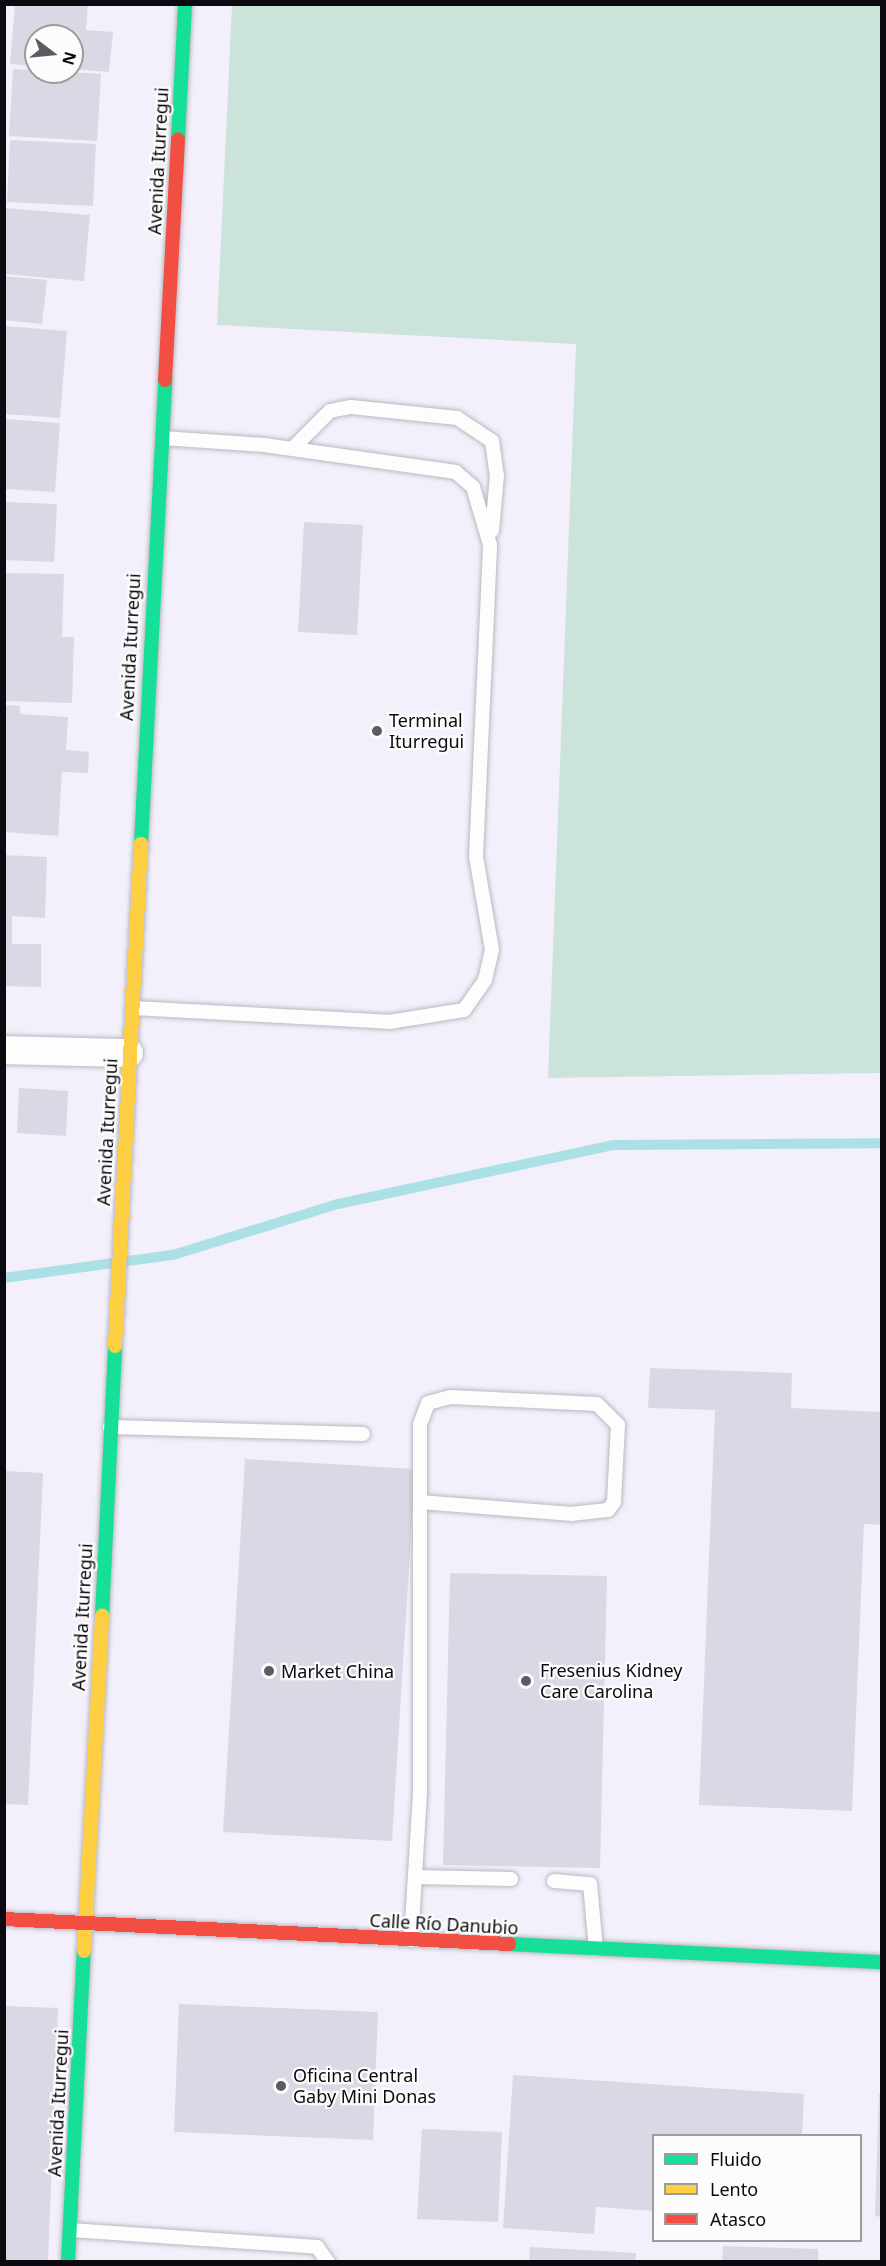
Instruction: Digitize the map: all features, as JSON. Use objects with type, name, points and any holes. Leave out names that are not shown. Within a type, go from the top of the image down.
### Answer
[{"type":"street","name":"Avenida Iturregui","points":[[68,2262],[129,1053],[129,1008],[159,437],[185,4]]},
{"type":"street","points":[[4,1050],[129,1053]]},
{"type":"street","name":"Calle Río Danubio","points":[[4,1919],[882,1962]]},
{"type":"lane","points":[[129,1008],[389,1022],[464,1010],[485,980],[492,950],[476,856],[490,545],[498,475],[492,441],[457,418],[351,407],[330,411],[293,448]]},
{"type":"lane","points":[[159,437],[293,448],[456,472],[473,487],[490,545]]},
{"type":"lane","points":[[411,1940],[414,1877],[420,1424],[428,1403],[450,1397],[597,1404],[618,1425],[614,1502],[608,1510],[572,1514],[420,1502]]},
{"type":"lane","points":[[110,1426],[363,1434]]},
{"type":"lane","points":[[414,1877],[511,1879]]},
{"type":"lane","points":[[554,1881],[590,1884],[596,1949]]},
{"type":"lane","points":[[70,2229],[317,2247],[328,2262]]},
{"type":"green space","points":[[232,5],[881,5],[881,1073],[548,1078],[576,344],[217,325]]},
{"type":"building","points":[[15,4],[88,4],[86,30],[113,32],[109,72],[84,70],[84,24],[24,24],[24,65],[10,64]]},
{"type":"building","points":[[13,69],[24,70],[24,84],[84,84],[84,73],[101,74],[97,141],[9,136]]},
{"type":"building","points":[[10,140],[96,144],[93,206],[7,202]]},
{"type":"building","points":[[6,208],[90,215],[84,281],[4,274]]},
{"type":"building","points":[[4,276],[47,280],[42,324],[4,320]]},
{"type":"building","points":[[5,326],[67,331],[60,418],[5,414]]},
{"type":"building","points":[[4,419],[60,423],[55,492],[4,489]]},
{"type":"building","points":[[4,502],[57,504],[54,562],[4,560]]},
{"type":"building","points":[[304,522],[363,525],[357,635],[298,632]]},
{"type":"building","points":[[4,573],[64,574],[62,637],[74,637],[72,703],[4,701]]},
{"type":"building","points":[[4,705],[20,706],[20,714],[68,717],[66,750],[89,752],[88,773],[62,772],[58,836],[4,832]]},
{"type":"building","points":[[4,855],[47,857],[45,918],[12,916],[12,944],[41,944],[41,987],[4,986]]},
{"type":"building","points":[[19,1088],[68,1091],[66,1136],[17,1133]]},
{"type":"building","points":[[650,1368],[792,1373],[791,1408],[882,1412],[882,1525],[864,1524],[852,1811],[699,1805],[715,1410],[648,1408]]},
{"type":"building","points":[[245,1459],[415,1469],[392,1841],[223,1832]]},
{"type":"building","points":[[5,1471],[43,1473],[28,1805],[5,1804]]},
{"type":"building","points":[[450,1573],[607,1576],[600,1868],[443,1865]]},
{"type":"building","points":[[179,2004],[378,2012],[373,2140],[174,2132]]},
{"type":"building","points":[[4,2006],[58,2008],[48,2262],[4,2262]]},
{"type":"building","points":[[513,2075],[804,2094],[802,2134],[652,2134],[652,2211],[596,2207],[594,2234],[503,2228]]},
{"type":"building","points":[[879,2094],[882,2094],[882,2217],[875,2216]]},
{"type":"building","points":[[422,2129],[502,2132],[498,2222],[417,2219]]},
{"type":"building","points":[[723,2246],[818,2249],[818,2262],[722,2262]]},
{"type":"building","points":[[530,2247],[636,2253],[635,2262],[529,2262]]},
{"type":"waterway","points":[[4,1278],[173,1255],[338,1204],[614,1145],[882,1143]]},
{"type":"traffic: fast","points":[[178,139],[185,4]]},
{"type":"traffic: fast","points":[[141,844],[165,380]]},
{"type":"traffic: fast","points":[[102,1615],[115,1346]]},
{"type":"traffic: fast","points":[[509,1944],[882,1962]]},
{"type":"traffic: fast","points":[[68,2262],[84,1951]]},
{"type":"traffic: slow","points":[[115,1346],[141,844]]},
{"type":"traffic: slow","points":[[84,1951],[102,1615]]},
{"type":"traffic: jam","points":[[165,380],[178,139]]},
{"type":"traffic: jam","points":[[4,1919],[509,1944]]},
{"type":"place","name":"Terminal Iturregui","points":[[377,731]]},
{"type":"place","name":"Market China","points":[[269,1671]]},
{"type":"place","name":"Fresenius Kidney Care Carolina","points":[[526,1681]]},
{"type":"place","name":"Oficina Central Gaby Mini Donas","points":[[281,2086]]}]
